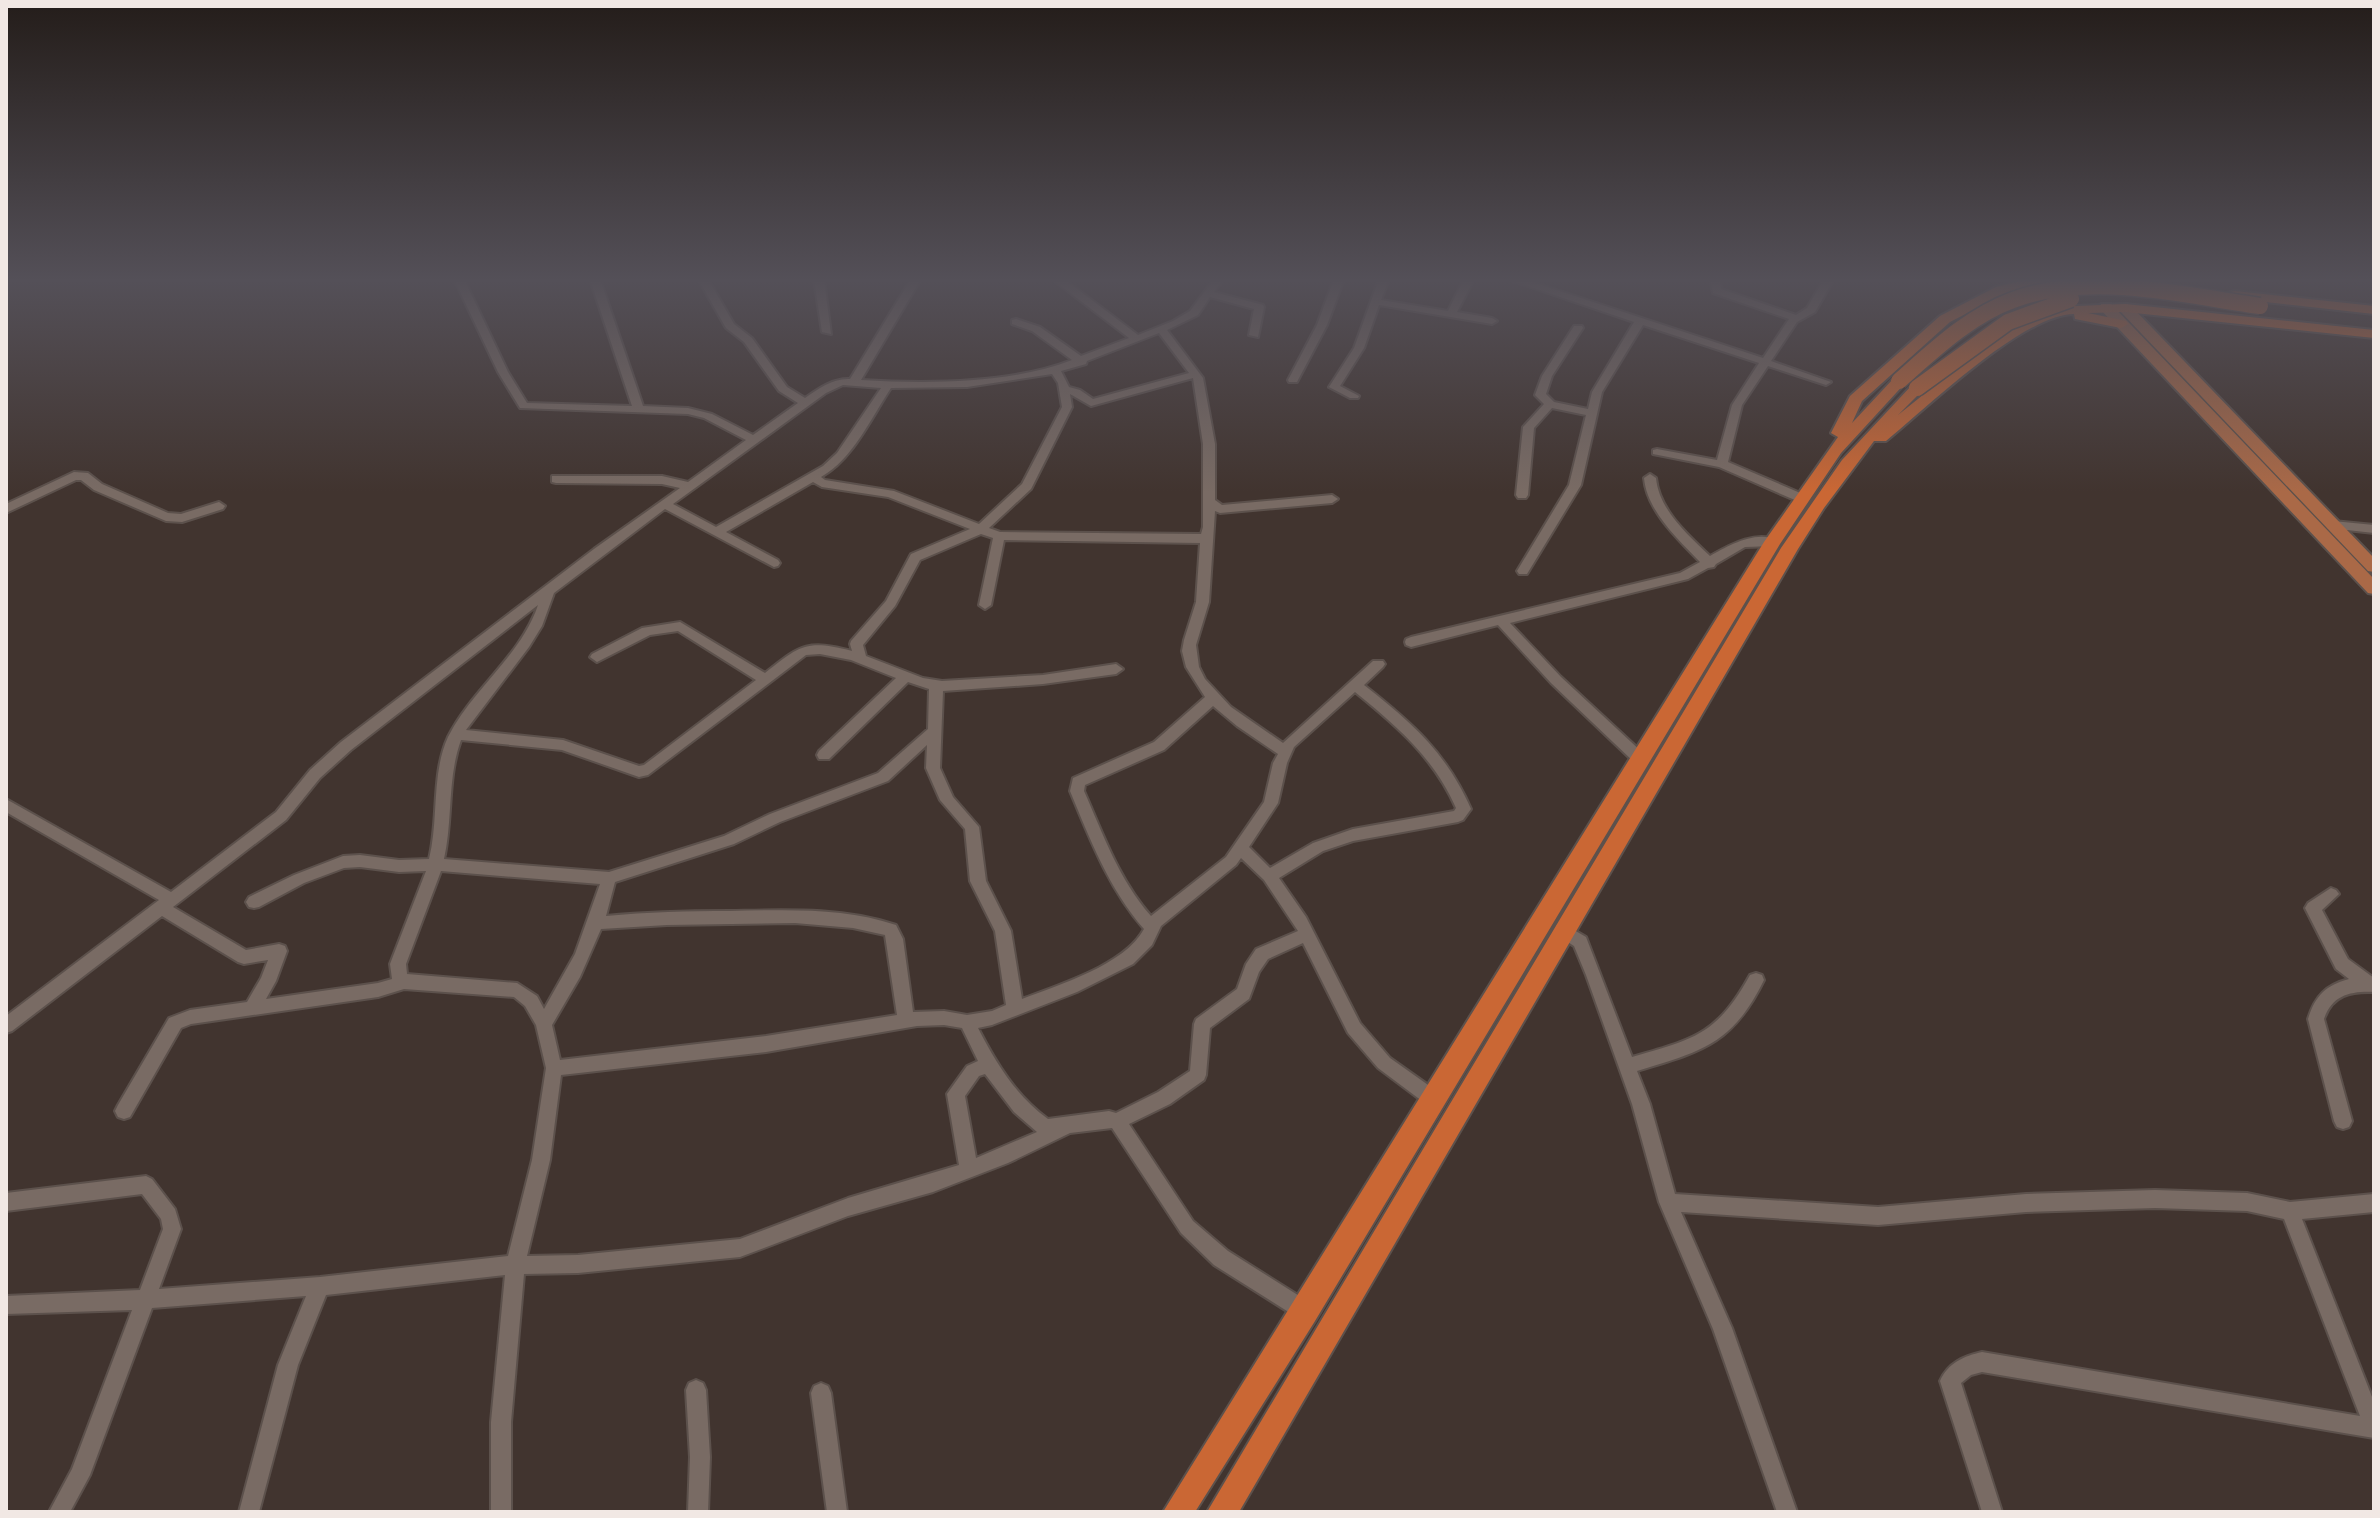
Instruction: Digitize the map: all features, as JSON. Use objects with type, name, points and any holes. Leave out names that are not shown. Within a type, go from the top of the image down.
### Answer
[{"type":"highway","points":[[1222,1512],[1562,930],[1816,505],[1834,465],[1855,399],[1910,350]]},
{"type":"highway","points":[[1178,1512],[1305,1311],[1639,758],[1801,498],[1867,435],[1908,384],[1962,350]]},
{"type":"highway","points":[[1834,465],[1987,350]]},
{"type":"main road","points":[[2146,350],[2374,589]]},
{"type":"main road","points":[[2165,350],[2374,567]]},
{"type":"street","points":[[493,350],[524,406],[544,409],[638,408],[708,416],[754,440]]},
{"type":"street","points":[[619,350],[638,408]]},
{"type":"street","points":[[755,350],[783,389],[805,403]]},
{"type":"street","points":[[854,382],[873,350]]},
{"type":"street","points":[[1065,350],[1082,362]]},
{"type":"street","points":[[6,1026],[281,816],[315,774],[346,746],[548,590],[822,391],[842,382],[967,384],[1055,370],[1109,350]]},
{"type":"street","points":[[1177,350],[1196,374],[1206,421],[1209,527],[1201,613],[1191,630],[1189,654],[1197,675],[1213,698],[1238,722],[1286,752]]},
{"type":"street","points":[[1293,380],[1309,350]]},
{"type":"street","points":[[1354,396],[1334,387],[1358,350]]},
{"type":"street","points":[[1564,350],[1547,376],[1540,395],[1550,404],[1590,413]]},
{"type":"street","points":[[1523,571],[1575,485],[1590,413],[1604,377],[1621,350]]},
{"type":"street","points":[[1728,350],[1826,382]]},
{"type":"street","points":[[1722,464],[1737,405],[1776,350]]},
{"type":"street","points":[[860,656],[856,644],[891,603],[915,557],[979,530],[1027,486],[1067,407],[1065,389],[1055,370]]},
{"type":"street","points":[[1065,389],[1076,392],[1091,403],[1196,374]]},
{"type":"street","points":[[717,532],[815,478],[841,455],[888,385]]},
{"type":"street","points":[[1522,495],[1529,427],[1550,404]]},
{"type":"street","points":[[1657,452],[1722,464],[1801,498]]},
{"type":"street","points":[[6,509],[74,476],[84,476],[98,487],[166,517],[182,518],[219,506]]},
{"type":"street","points":[[815,478],[822,483],[890,494],[999,536],[1199,539],[1206,536]]},
{"type":"street","points":[[1650,478],[1652,494],[1664,512],[1710,564]]},
{"type":"street","points":[[556,479],[662,480],[689,486]]},
{"type":"street","points":[[1209,502],[1220,509],[1332,499]]},
{"type":"street","points":[[664,504],[774,563]]},
{"type":"street","points":[[2333,525],[2374,529]]},
{"type":"street","points":[[985,605],[999,536]]},
{"type":"street","points":[[1411,642],[1684,576],[1743,543],[1773,542]]},
{"type":"street","points":[[404,982],[399,976],[398,964],[436,865],[443,828],[449,757],[457,734],[522,646],[546,606],[548,590]]},
{"type":"street","points":[[1502,622],[1556,680],[1639,758]]},
{"type":"street","points":[[597,657],[647,631],[680,626],[765,680]]},
{"type":"street","points":[[457,734],[563,745],[639,772],[648,770],[803,651],[814,648],[860,656],[936,686],[1062,678],[1116,669]]},
{"type":"street","points":[[554,1068],[766,1044],[906,1021],[944,1018],[967,1022],[1015,1009],[1127,959],[1171,907],[1231,861],[1271,803],[1286,752],[1378,664]]},
{"type":"street","points":[[824,755],[906,676]]},
{"type":"street","points":[[1269,876],[1329,843],[1353,835],[1458,816],[1464,809],[1447,771],[1425,743],[1354,684]]},
{"type":"street","points":[[936,686],[933,768],[947,800],[972,827],[978,881],[1003,931],[1015,1009]]},
{"type":"street","points":[[1153,928],[1129,904],[1117,884],[1077,791],[1078,782],[1159,746],[1213,698]]},
{"type":"street","points":[[254,902],[299,879],[343,862],[436,865],[609,878],[729,840],[775,818],[883,777],[935,730]]},
{"type":"street","points":[[6,805],[165,903],[244,957],[279,951],[268,981],[251,1009]]},
{"type":"street","points":[[1241,848],[1269,876],[1323,958],[1354,1028],[1384,1063],[1432,1098]]},
{"type":"street","points":[[544,1024],[563,998],[596,923],[609,878]]},
{"type":"street","points":[[2331,894],[2313,908],[2342,964],[2370,984]]},
{"type":"street","points":[[596,923],[644,918],[798,917],[878,925],[891,930],[895,939],[906,1021]]},
{"type":"street","points":[[1562,930],[1580,942],[1628,1066],[1668,1202],[1722,1328],[1787,1512]]},
{"type":"street","points":[[967,1022],[989,1064],[1028,1116],[1046,1128],[1063,1128],[1109,1119],[1117,1121],[1164,1098],[1198,1075],[1202,1024],[1243,994],[1252,969],[1262,954],[1307,934]]},
{"type":"street","points":[[1628,1066],[1712,1040],[1742,1009],[1756,980]]},
{"type":"street","points":[[124,1111],[175,1023],[190,1017],[378,990],[404,982],[517,990],[531,1001],[544,1024],[554,1068],[541,1160],[515,1265],[501,1422],[501,1512]]},
{"type":"street","points":[[2343,1121],[2316,1019],[2320,1002],[2331,992],[2370,984]]},
{"type":"street","points":[[969,1169],[956,1094],[973,1071],[989,1064]]},
{"type":"street","points":[[1117,1121],[1187,1227],[1221,1258],[1305,1311]]},
{"type":"street","points":[[6,1305],[148,1299],[320,1286],[515,1265],[578,1264],[740,1248],[848,1207],[969,1169],[1063,1128]]},
{"type":"street","points":[[6,1202],[146,1185],[169,1215],[172,1229],[80,1475],[59,1512]]},
{"type":"street","points":[[1668,1202],[1878,1216],[2026,1203],[2155,1199],[2247,1202],[2290,1211],[2374,1203]]},
{"type":"street","points":[[2290,1211],[2374,1427]]},
{"type":"street","points":[[249,1512],[288,1365],[320,1286]]},
{"type":"street","points":[[1992,1512],[1950,1381],[1956,1371],[1968,1365],[1982,1362],[2374,1427]]},
{"type":"street","points":[[696,1390],[700,1457],[698,1512]]},
{"type":"street","points":[[821,1393],[837,1512]]}]
